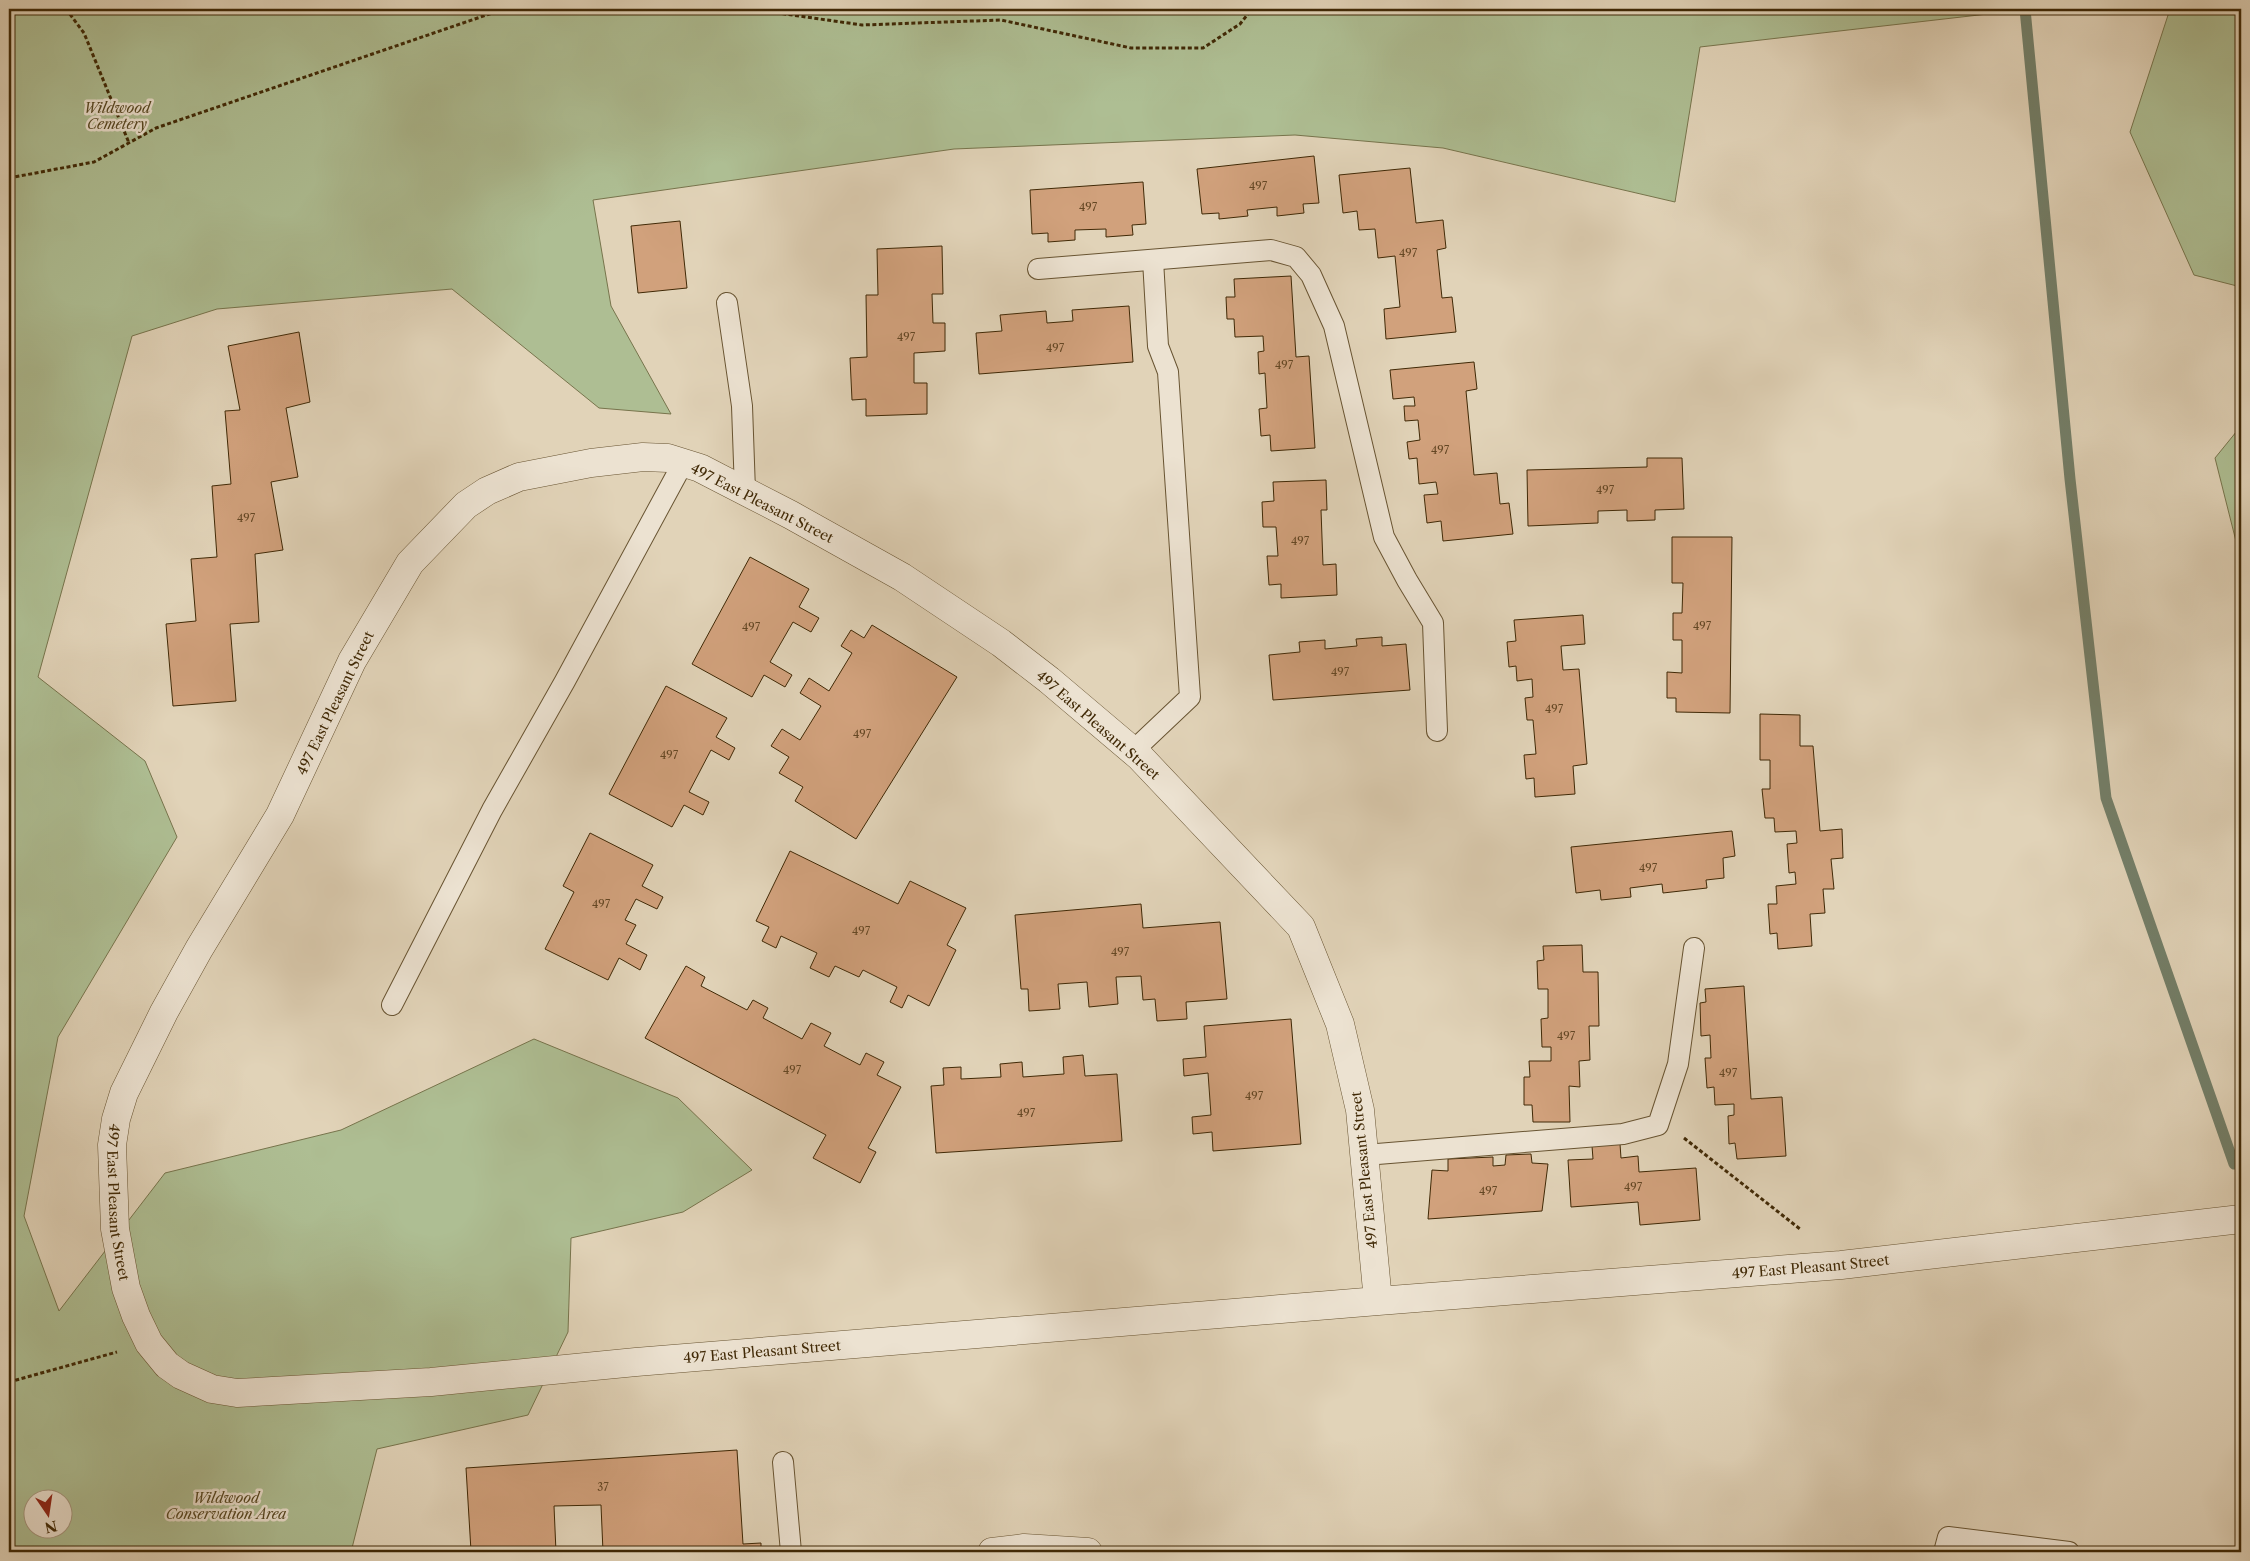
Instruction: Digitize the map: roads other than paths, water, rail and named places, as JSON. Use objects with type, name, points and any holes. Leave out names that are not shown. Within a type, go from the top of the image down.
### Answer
[{"type":"street","name":"497 East Pleasant Street","points":[[1378,1301],[1360,1110],[1340,1024],[1302,927],[1133,751],[1049,680],[1001,643],[902,577],[791,515],[700,468],[668,458],[643,457],[591,463],[519,477],[486,491],[466,505],[410,563],[352,661],[280,815],[199,949],[164,1012],[124,1093],[116,1119],[112,1145],[115,1229],[126,1288],[136,1316],[153,1348],[167,1365],[181,1375],[212,1389],[237,1393],[264,1393],[431,1382],[636,1362],[1841,1265],[2241,1219]]},
{"type":"street","points":[[992,1552],[1024,1548],[1088,1552]]},
{"type":"lane","points":[[1038,269],[1271,250],[1296,257],[1311,275],[1334,326],[1384,536],[1407,580],[1433,623],[1437,731]]},
{"type":"lane","points":[[1133,751],[1190,697],[1168,372],[1158,346],[1153,260]]},
{"type":"lane","points":[[728,303],[742,406],[745,491]]},
{"type":"lane","points":[[392,1005],[492,810],[565,681],[683,463]]},
{"type":"lane","points":[[1364,1155],[1623,1134],[1658,1126],[1678,1064],[1694,948]]},
{"type":"lane","points":[[783,1462],[791,1552]]},
{"type":"lane","points":[[1944,1552],[1948,1537],[2069,1552]]},
{"type":"waterway","points":[[2025,9],[2070,479],[2106,798],[2234,1164]]},
{"type":"park label","name":"Wildwood Cemetery","points":[[117,116]]},
{"type":"park label","name":"Wildwood Conservation Area","points":[[226,1506]]}]
